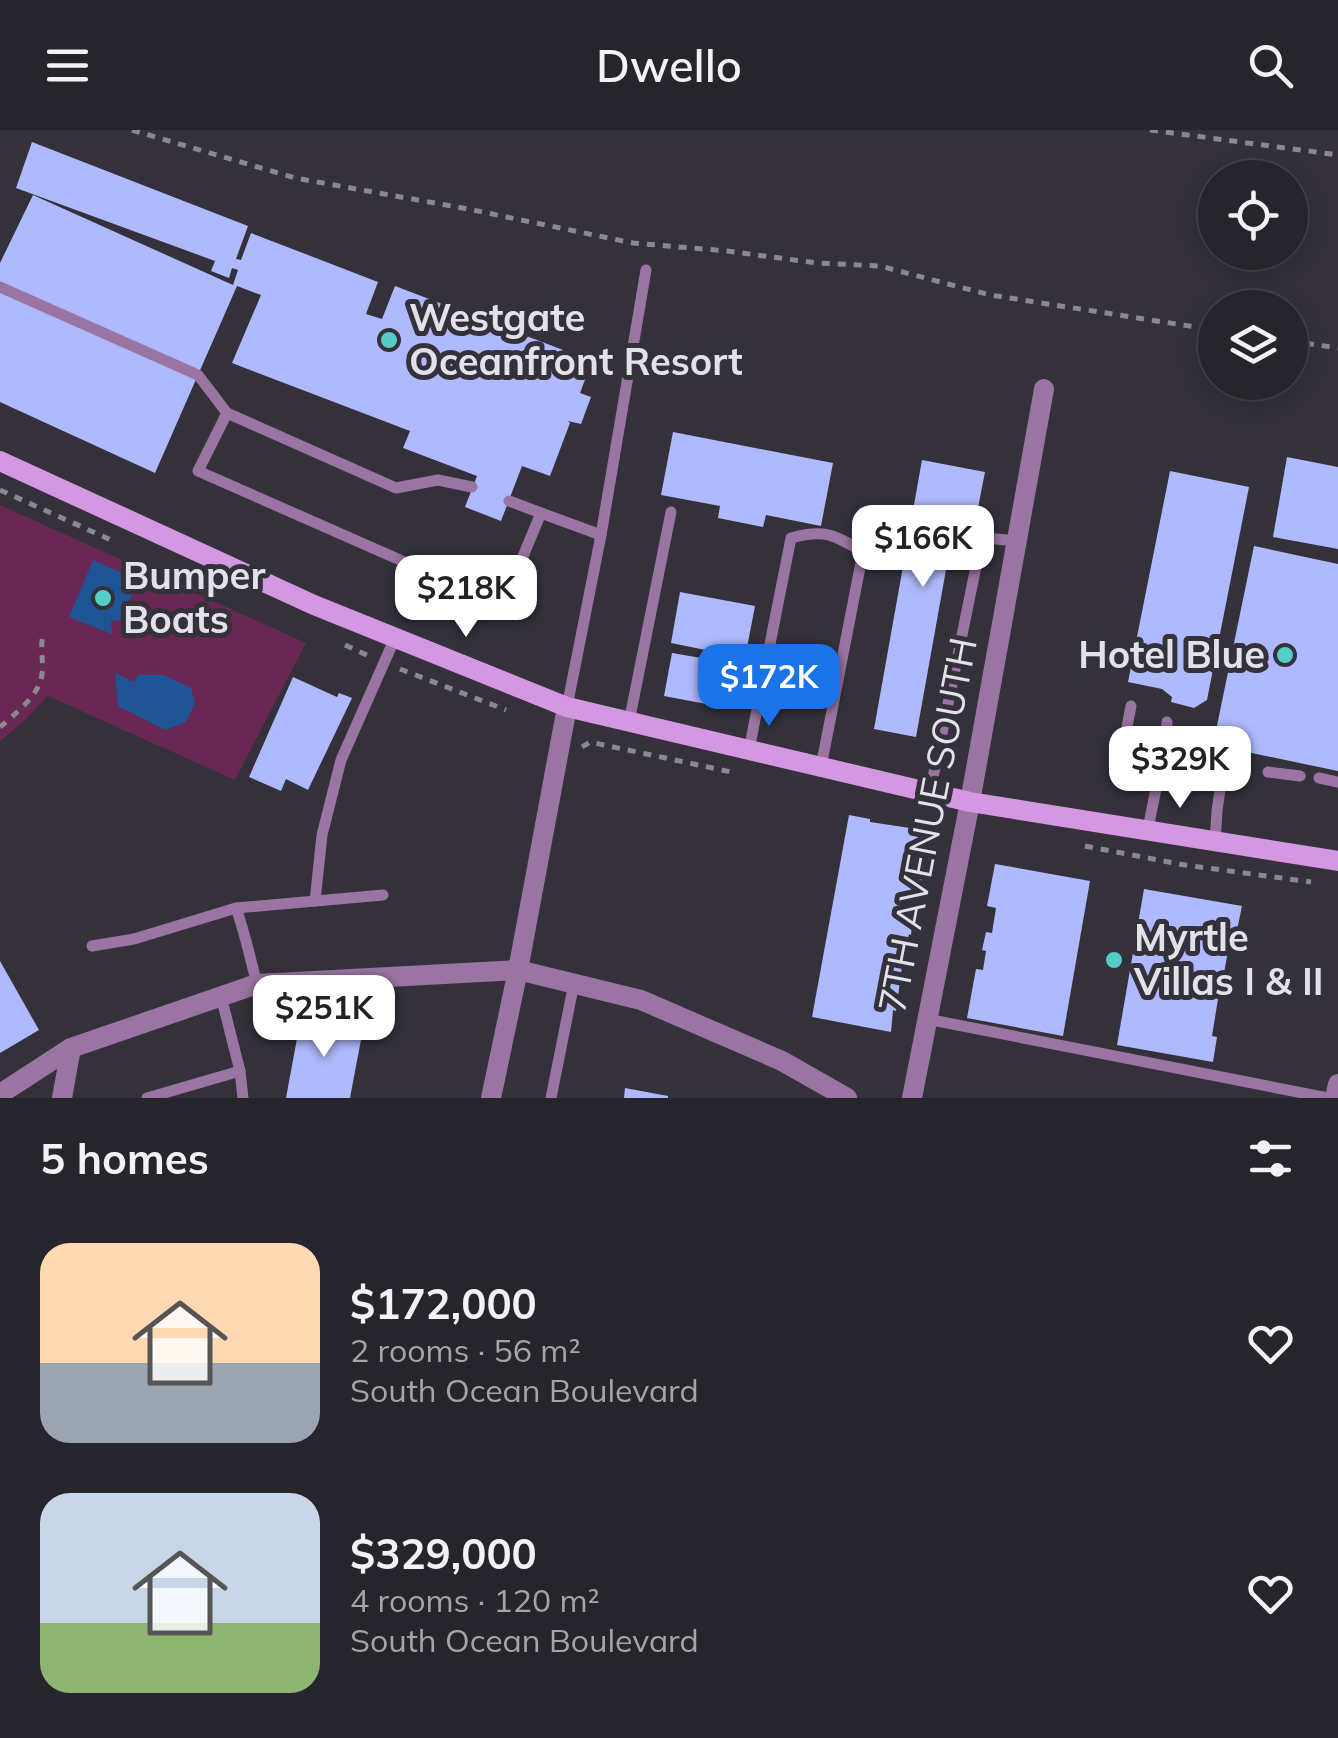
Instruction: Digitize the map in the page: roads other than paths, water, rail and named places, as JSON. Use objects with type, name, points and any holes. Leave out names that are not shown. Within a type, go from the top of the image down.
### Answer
[{"type":"main road","points":[[0,461],[314,605],[567,707],[970,802],[1338,861]]},
{"type":"street","name":"7TH AVENUE SOUTH","points":[[912,1098],[1044,388]]},
{"type":"street","points":[[490,1098],[567,707]]},
{"type":"street","points":[[0,1094],[71,1048],[257,984],[518,970],[642,1000],[782,1061],[847,1098]]},
{"type":"street","points":[[62,1098],[71,1048]]},
{"type":"street","points":[[1332,1098],[1338,1084]]},
{"type":"lane","points":[[567,707],[646,270]]},
{"type":"lane","points":[[0,287],[198,374],[227,413],[396,488],[438,480],[472,488]]},
{"type":"lane","points":[[227,413],[198,470],[484,596],[509,590],[540,514]]},
{"type":"lane","points":[[509,501],[601,535]]},
{"type":"lane","points":[[629,722],[672,512]]},
{"type":"lane","points":[[749,750],[790,538],[814,532],[838,537],[862,552],[821,767]]},
{"type":"lane","points":[[930,792],[980,542],[986,538],[1017,541]]},
{"type":"lane","points":[[316,902],[322,834],[341,760],[395,638]]},
{"type":"lane","points":[[1131,706],[1124,748],[1140,771],[1157,779]]},
{"type":"lane","points":[[1148,830],[1168,722]]},
{"type":"lane","points":[[1215,843],[1226,748]]},
{"type":"lane","points":[[1268,772],[1300,776]]},
{"type":"lane","points":[[1320,778],[1338,782]]},
{"type":"lane","points":[[92,946],[134,939],[236,908],[383,895]]},
{"type":"lane","points":[[236,908],[257,984]]},
{"type":"lane","points":[[551,1098],[574,984]]},
{"type":"lane","points":[[222,996],[240,1071],[242,1098]]},
{"type":"lane","points":[[927,1019],[1332,1098]]},
{"type":"lane","points":[[147,1098],[240,1071]]},
{"type":"water","name":"Bumper Boats","points":[[93,560],[138,580],[121,620],[111,621],[112,634],[69,617]]},
{"type":"water","points":[[115,673],[134,682],[138,675],[164,675],[191,688],[195,703],[186,722],[165,730],[118,706]]},
{"type":"place","name":"Westgate Oceanfront Resort","points":[[389,340]]},
{"type":"place","name":"Bumper Boats","points":[[103,598]]},
{"type":"place","name":"Hotel Blue","points":[[1285,655]]},
{"type":"place","name":"Myrtle Villas I & II","points":[[1114,960]]}]
